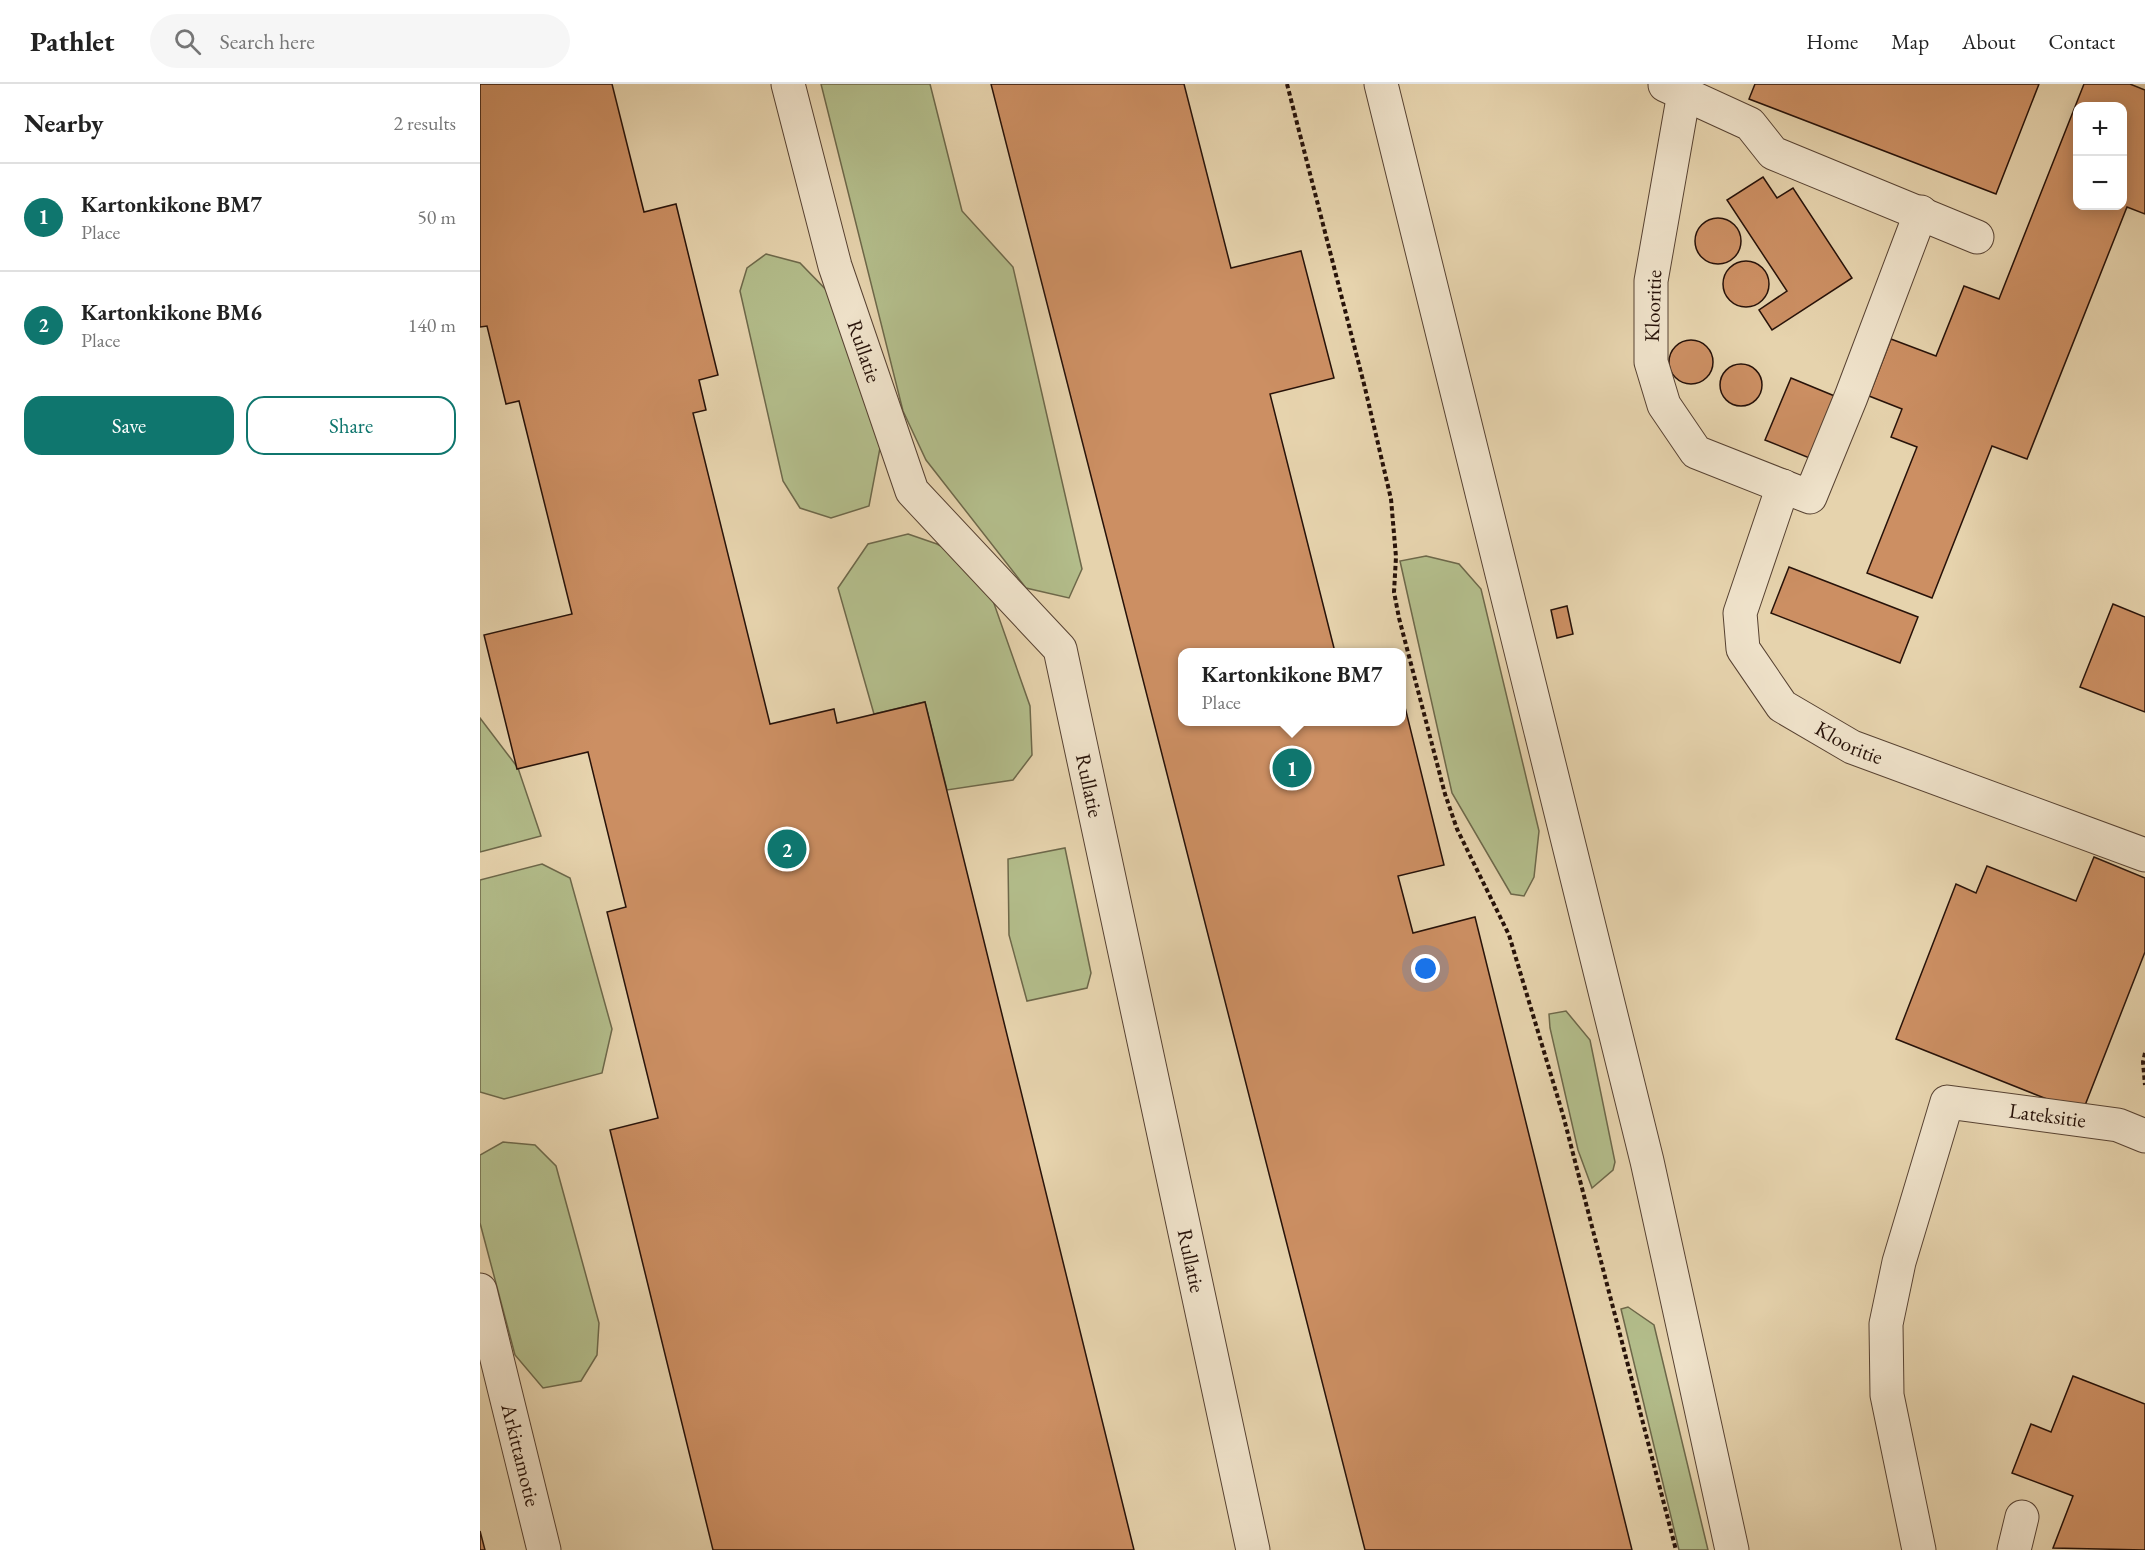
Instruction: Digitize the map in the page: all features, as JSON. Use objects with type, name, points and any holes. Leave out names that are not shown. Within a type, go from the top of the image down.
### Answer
[{"type":"lane","name":"Rullatie","points":[[788,84],[835,267],[912,491],[1060,649],[1253,1550]]},
{"type":"lane","points":[[1381,84],[1647,1161],[1732,1550]]},
{"type":"lane","name":"Klooritie","points":[[1921,212],[1851,397],[1810,496],[1696,452],[1664,405],[1651,362],[1652,281],[1674,88],[1750,124],[1773,153],[1921,212],[1977,237]]},
{"type":"lane","name":"Klooritie","points":[[1783,486],[1740,614],[1743,649],[1782,706],[1852,747],[2145,855]]},
{"type":"lane","name":"Lateksitie","points":[[1919,1550],[1887,1395],[1886,1324],[1899,1262],[1947,1102],[2118,1125],[2145,1136]]},
{"type":"lane","name":"Arkittamotie","points":[[480,1290],[544,1550]]},
{"type":"lane","points":[[2014,1550],[2022,1517]]},
{"type":"path","points":[[1287,84],[1391,499],[1396,557],[1395,592],[1398,609],[1445,794],[1457,829],[1509,935],[1563,1114],[1676,1550]]},
{"type":"path","points":[[2145,1053],[2143,1062],[2145,1084]]},
{"type":"green space","points":[[821,84],[930,84],[962,211],[1013,267],[1082,569],[1069,598],[1026,588],[926,460],[903,411]]},
{"type":"green space","points":[[766,254],[800,263],[833,297],[880,448],[869,506],[831,518],[800,508],[783,481],[740,291],[747,268]]},
{"type":"green space","points":[[908,534],[937,544],[961,557],[991,595],[1030,706],[1032,755],[1013,780],[947,790],[925,702],[874,714],[838,588],[868,544]]},
{"type":"green space","points":[[1426,556],[1459,564],[1481,589],[1539,831],[1534,877],[1524,896],[1511,894],[1452,793],[1400,561]]},
{"type":"green space","points":[[480,718],[518,768],[541,836],[480,852]]},
{"type":"green space","points":[[1065,848],[1091,973],[1087,988],[1027,1001],[1009,935],[1008,859]]},
{"type":"green space","points":[[542,864],[570,878],[612,1029],[602,1073],[504,1099],[480,1092],[480,880]]},
{"type":"green space","points":[[1566,1011],[1590,1040],[1615,1162],[1613,1170],[1592,1188],[1578,1150],[1550,1028],[1549,1014]]},
{"type":"green space","points":[[503,1142],[535,1145],[556,1166],[599,1323],[597,1355],[581,1381],[543,1388],[515,1355],[480,1223],[480,1155]]},
{"type":"green space","points":[[1628,1307],[1654,1325],[1708,1550],[1679,1550],[1621,1309]]},
{"type":"building","points":[[480,84],[612,84],[644,212],[676,204],[718,375],[699,380],[706,410],[693,413],[770,724],[834,709],[837,723],[925,702],[1134,1550],[713,1550],[610,1130],[658,1118],[607,912],[626,907],[588,752],[517,769],[484,635],[572,614],[519,401],[506,404],[487,326],[480,327]]},
{"type":"building","points":[[991,84],[1184,84],[1231,268],[1301,251],[1334,378],[1270,394],[1334,648],[1178,648],[1178,726],[1406,726],[1406,711],[1444,865],[1398,876],[1413,933],[1475,917],[1632,1550],[1365,1550]]},
{"type":"building","points":[[1755,84],[2039,84],[1996,194],[1749,99]]},
{"type":"building","points":[[2084,84],[2130,84],[2145,90],[2145,214],[2127,207],[2127,102],[2077,102]]},
{"type":"building","points":[[2073,112],[2073,210],[2126,210],[2027,459],[1992,446],[1932,598],[1867,573],[1917,447],[1891,437],[1902,409],[1869,396],[1891,339],[1936,356],[1964,286],[1999,299]]},
{"type":"building","points":[[1763,177],[1777,198],[1793,188],[1852,278],[1772,330],[1759,310],[1787,291],[1727,200]]},
{"type":"building","points":[[1718,218],[1734,225],[1741,241],[1734,257],[1718,264],[1702,257],[1695,241],[1702,225]]},
{"type":"building","points":[[1746,261],[1762,268],[1769,284],[1762,300],[1746,307],[1730,300],[1723,284],[1730,268]]},
{"type":"building","points":[[1691,340],[1706,347],[1713,362],[1706,377],[1691,384],[1676,377],[1669,362],[1676,347]]},
{"type":"building","points":[[1741,364],[1749,365],[1756,370],[1761,377],[1761,393],[1756,400],[1749,405],[1741,406],[1733,405],[1726,400],[1721,393],[1720,385],[1721,377],[1726,370],[1733,365]]},
{"type":"building","points":[[1791,378],[1837,397],[1812,459],[1765,440]]},
{"type":"building","points":[[1789,567],[1918,617],[1900,663],[1771,613]]},
{"type":"building","points":[[2113,604],[2145,617],[2145,712],[2080,687]]},
{"type":"building","points":[[1567,606],[1573,634],[1557,638],[1551,610]]},
{"type":"building","points":[[2094,857],[2145,878],[2145,952],[2082,1113],[1896,1039],[1956,884],[1976,893],[1987,866],[2076,901]]},
{"type":"building","points":[[2073,1376],[2145,1404],[2145,1550],[2053,1548],[2073,1496],[2012,1473],[2031,1424],[2051,1432]]},
{"type":"building","points":[[480,1531],[485,1550],[480,1550]]},
{"type":"place","name":"Kartonkikone BM7","points":[[1292,768]]},
{"type":"place","name":"Kartonkikone BM6","points":[[787,849]]}]
